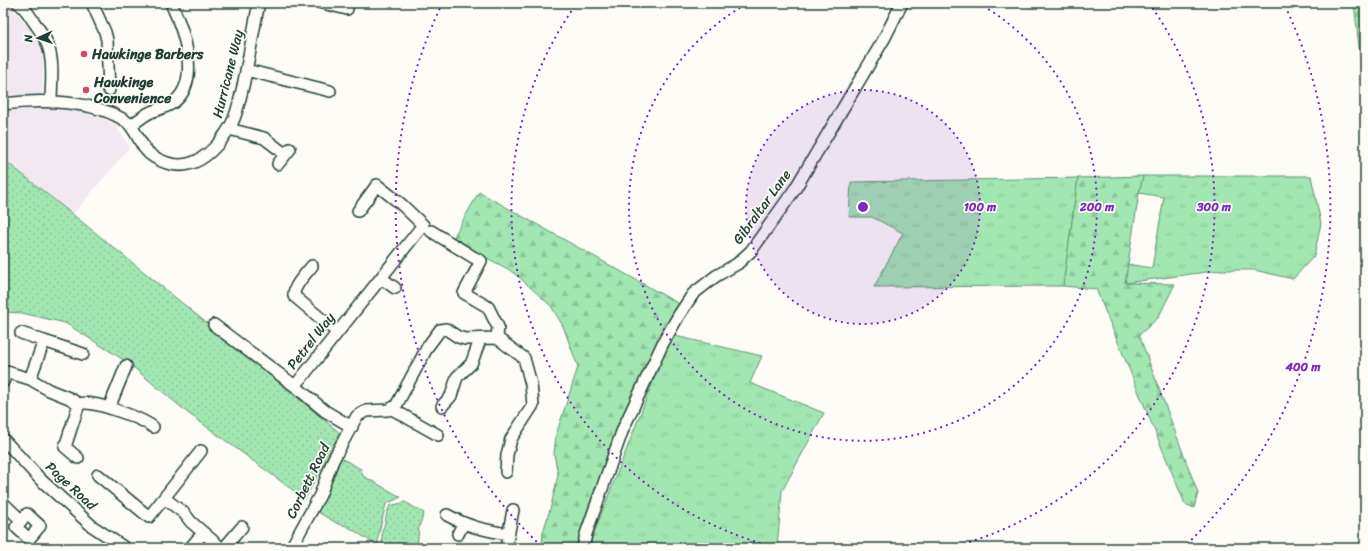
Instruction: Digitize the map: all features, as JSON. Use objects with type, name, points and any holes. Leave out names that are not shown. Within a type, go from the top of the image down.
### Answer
[{"type":"street","points":[[92,3],[107,40],[109,90]]},
{"type":"street","points":[[130,126],[147,114],[165,107],[176,100],[186,83],[188,67],[187,47],[171,3]]},
{"type":"street","name":"Hurricane Way","points":[[3,104],[51,102],[86,106],[97,109],[122,120],[130,126],[144,149],[163,162],[177,165],[196,162],[204,158],[214,149],[234,120],[246,70],[259,3]]},
{"type":"street","points":[[322,3],[347,9]]},
{"type":"street","name":"Gibraltar Lane","points":[[582,548],[623,429],[663,343],[693,294],[716,276],[737,264],[751,251],[795,189],[884,39],[902,3]]},
{"type":"street","points":[[20,4],[40,32],[49,48],[51,60],[51,102]]},
{"type":"street","points":[[246,70],[330,91]]},
{"type":"street","points":[[229,129],[264,138],[287,151],[278,164]]},
{"type":"street","name":"Petrel Way","points":[[352,427],[325,411],[295,386],[423,225],[377,184],[358,211]]},
{"type":"street","points":[[431,231],[473,257],[483,257],[464,293],[488,307],[498,327],[497,338]]},
{"type":"street","points":[[312,266],[296,286],[293,292],[294,296],[337,332]]},
{"type":"street","points":[[381,278],[395,288]]},
{"type":"street","points":[[214,325],[229,333],[295,386]]},
{"type":"street","points":[[438,435],[392,409],[396,406],[428,346],[438,331],[446,330],[465,339],[480,340],[497,338],[524,358],[534,400],[532,409],[514,434],[509,444],[506,472]]},
{"type":"street","points":[[21,333],[83,354]]},
{"type":"street","points":[[442,406],[451,396],[457,376],[471,364],[474,359],[480,340]]},
{"type":"street","points":[[30,379],[44,341]]},
{"type":"street","points":[[109,408],[126,366]]},
{"type":"street","points":[[4,375],[30,379],[79,404]]},
{"type":"street","points":[[79,404],[89,402],[109,408],[147,423],[153,427]]},
{"type":"street","points":[[78,458],[65,447],[79,404]]},
{"type":"street","name":"Corbett Road","points":[[291,548],[320,495],[333,460],[357,416],[366,411],[392,409]]},
{"type":"street","name":"Page Road","points":[[3,439],[41,480],[92,526],[125,548]]},
{"type":"street","points":[[98,475],[149,517],[202,451]]},
{"type":"street","points":[[164,498],[184,513],[191,522],[221,548]]},
{"type":"street","points":[[3,503],[21,520]]},
{"type":"street","points":[[506,548],[513,510]]},
{"type":"street","points":[[447,515],[461,529],[482,529],[508,534]]},
{"type":"street","points":[[224,548],[242,527]]},
{"type":"street","points":[[190,548],[203,533]]},
{"type":"shaded area","points":[[3,7],[12,7],[44,47],[42,95],[3,96]]},
{"type":"shaded area","points":[[39,106],[78,110],[115,124],[130,147],[73,214],[3,159],[3,111]]},
{"type":"green space","points":[[1354,3],[1365,3],[1365,63],[1361,65]]},
{"type":"green space","points":[[3,159],[173,295],[340,433],[305,499],[188,413],[127,362],[65,323],[22,313],[3,312]]},
{"type":"green space","points":[[1143,176],[1311,176],[1321,223],[1314,256],[1293,279],[1254,270],[1221,270],[1125,283],[1127,264],[1152,268],[1164,197],[1139,193]]},
{"type":"green space","points":[[1143,176],[1125,283],[1175,284],[1158,318],[1139,335],[1198,493],[1194,508],[1185,504],[1096,289],[1063,286],[1078,178]]},
{"type":"green space","points":[[1078,178],[1063,286],[874,287],[903,233],[872,217],[849,217],[851,182]]},
{"type":"green space","points":[[479,192],[681,305],[620,423],[583,523],[576,548],[542,548],[543,532],[558,475],[554,454],[556,435],[578,367],[563,326],[551,306],[508,269],[452,240]]},
{"type":"green space","points":[[671,335],[762,356],[750,383],[824,413],[782,491],[777,548],[590,548],[592,538]]},
{"type":"green space","points":[[341,458],[361,469],[363,476],[401,497],[386,504],[378,536],[378,546],[347,526],[338,524],[318,512]]},
{"type":"green space","points":[[405,502],[424,513],[419,527],[417,548],[382,548],[384,545],[382,542],[382,530],[388,509],[390,506]]},
{"type":"place","name":"Hawkinge Barbers","points":[[84,54]]},
{"type":"place","name":"Hawkinge Convenience","points":[[86,90]]}]
